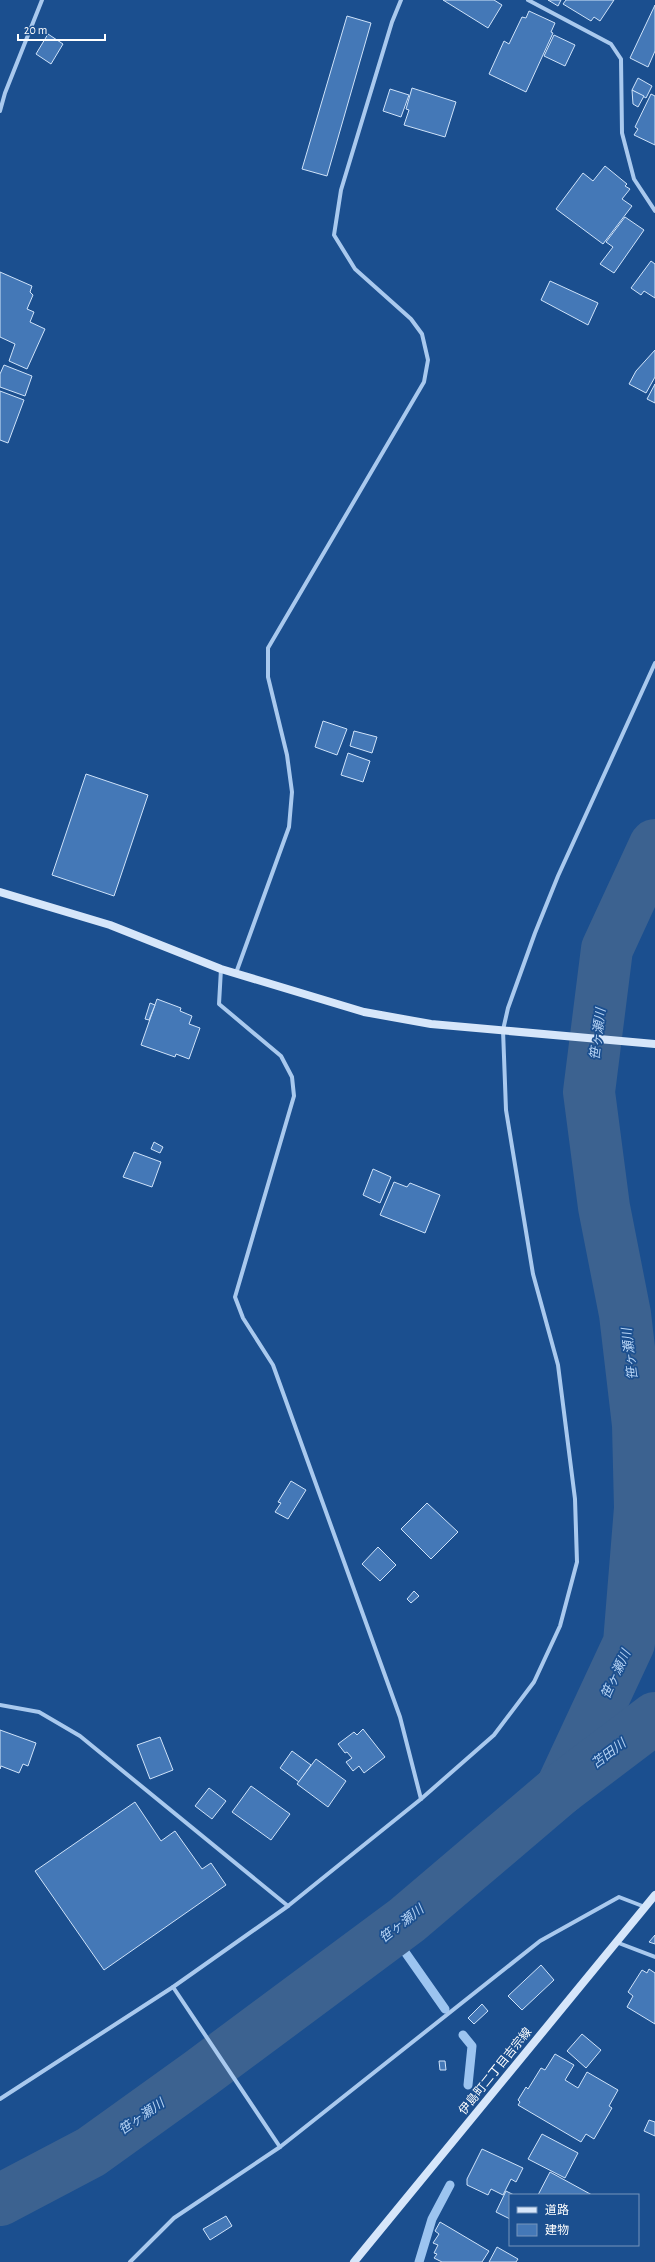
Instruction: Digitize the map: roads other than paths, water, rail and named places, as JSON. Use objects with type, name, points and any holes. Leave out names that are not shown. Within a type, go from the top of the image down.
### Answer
[{"type":"street","points":[[0,111],[5,93],[42,0]]},
{"type":"street","points":[[236,973],[289,827],[292,792],[287,755],[268,677],[268,648],[424,382],[428,360],[422,334],[411,319],[355,269],[334,235],[341,190],[392,22],[401,0]]},
{"type":"street","points":[[528,0],[611,44],[621,60],[622,133],[634,179],[655,211]]},
{"type":"street","points":[[0,2099],[173,1987],[288,1906],[421,1799],[494,1735],[534,1682],[560,1626],[577,1562],[575,1499],[558,1365],[534,1274],[506,1110],[503,1030],[508,1008],[535,933],[558,876],[655,663]]},
{"type":"street","points":[[0,892],[110,925],[221,969],[364,1012],[431,1024],[655,1044]]},
{"type":"street","points":[[221,969],[219,1004],[281,1056],[292,1077],[294,1096],[235,1296],[242,1318],[274,1365],[400,1717],[421,1799]]},
{"type":"street","points":[[0,1705],[39,1712],[80,1736],[288,1906]]},
{"type":"street","name":"伊島町二丁目吉宗線","points":[[354,2262],[655,1895]]},
{"type":"street","points":[[130,2262],[174,2218],[280,2146],[540,1941],[618,1897],[645,1907]]},
{"type":"street","points":[[616,1942],[655,1957]]},
{"type":"street","points":[[173,1987],[280,2146]]},
{"type":"waterway","name":"笹ヶ瀬川","points":[[561,1789],[629,1643],[640,1508],[638,1425],[625,1314],[604,1207],[589,1092],[607,949],[655,845]]},
{"type":"waterway","name":"笹ヶ瀬川","points":[[0,2200],[91,2152],[201,2073],[407,1920],[561,1789],[655,1718]]},
{"type":"waterway","points":[[391,1932],[445,2009]]},
{"type":"waterway","points":[[463,2035],[472,2046],[468,2085]]},
{"type":"waterway","points":[[419,2262],[432,2219],[450,2185]]},
{"type":"water label","name":"苫田川","points":[[608,1753]]}]
